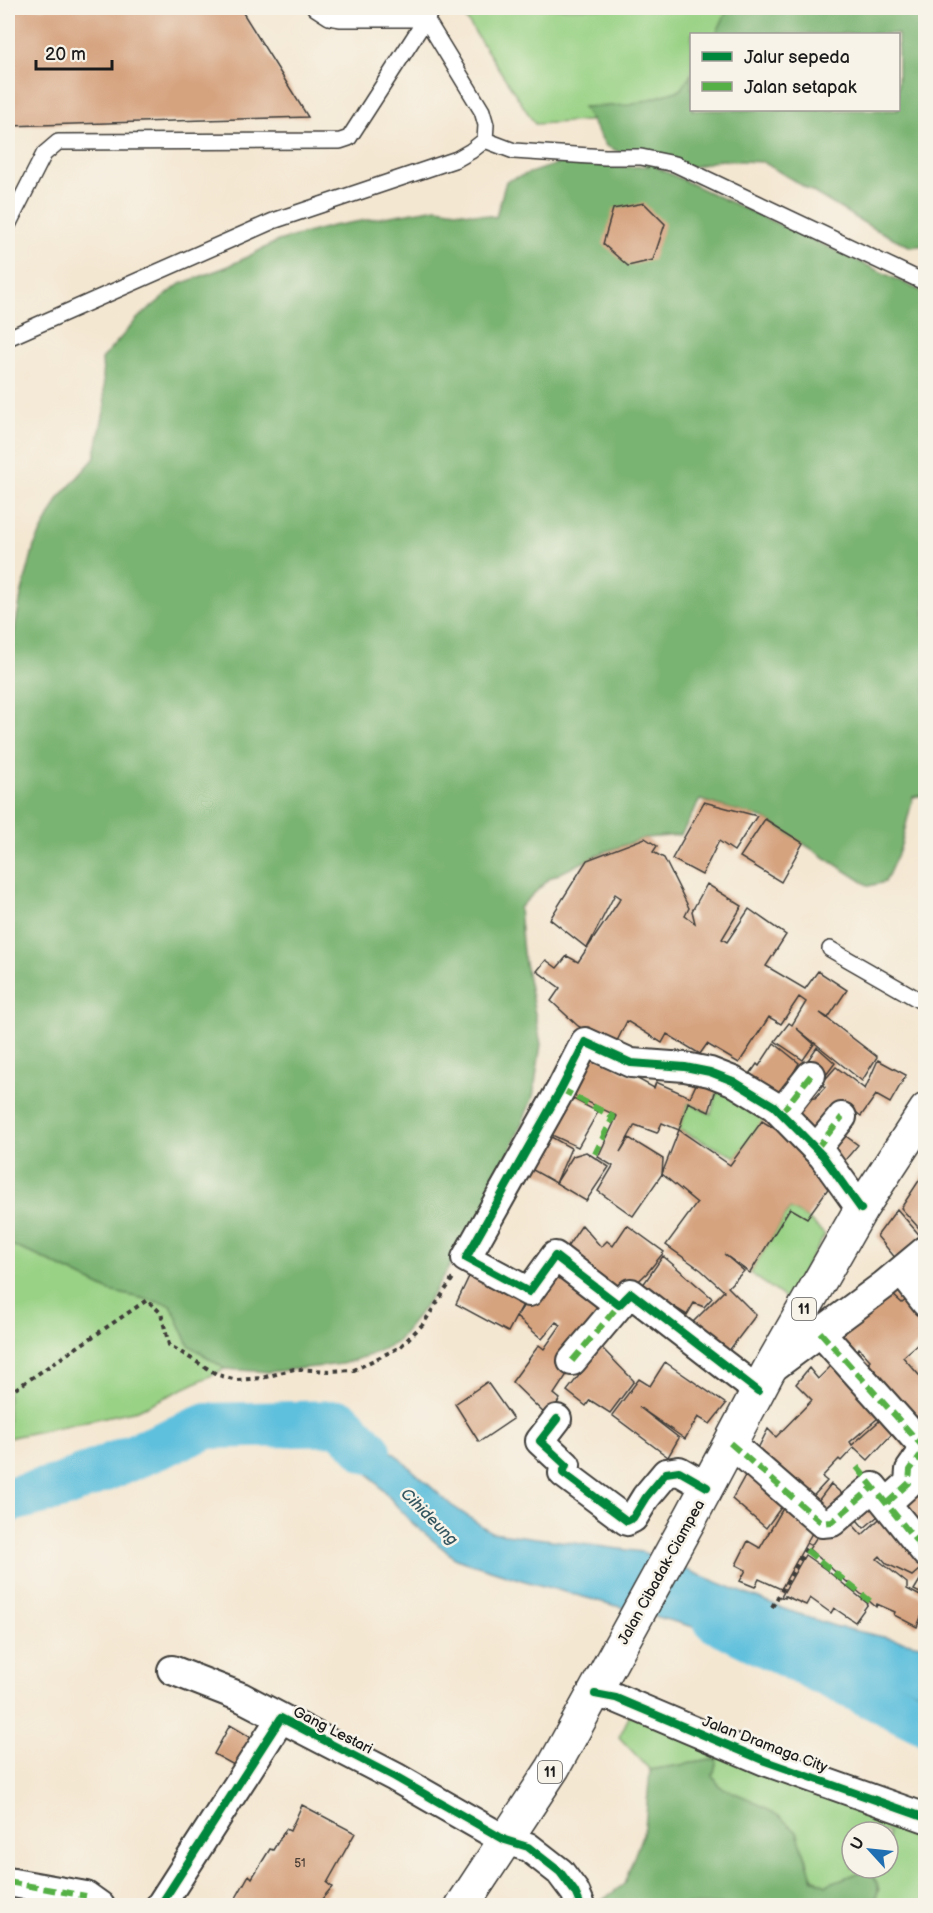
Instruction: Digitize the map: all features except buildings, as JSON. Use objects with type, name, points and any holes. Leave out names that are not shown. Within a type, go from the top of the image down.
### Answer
[{"type":"highway","name":"Jalan Cibadak-Ciampea","points":[[462,1905],[553,1768],[763,1380],[861,1209],[926,1110]]},
{"type":"street","points":[[619,1305],[555,1256],[529,1292],[466,1258],[585,1042],[631,1063],[685,1067],[710,1072],[733,1081],[774,1106],[781,1113],[816,1149],[861,1209]]},
{"type":"street","points":[[781,1113],[811,1075]]},
{"type":"street","points":[[816,1149],[842,1117]]},
{"type":"street","points":[[572,1360],[631,1293],[763,1380],[820,1332],[926,1250]]},
{"type":"street","points":[[900,1271],[926,1303]]},
{"type":"street","points":[[820,1332],[925,1450],[910,1470],[909,1483],[887,1503]]},
{"type":"street","points":[[557,1419],[540,1440],[566,1465],[563,1473],[627,1521],[633,1518],[646,1497],[666,1473],[679,1471],[699,1501]]},
{"type":"street","points":[[730,1443],[822,1523],[832,1522],[873,1487],[926,1553]]},
{"type":"street","points":[[172,1670],[241,1697],[280,1718]]},
{"type":"street","name":"Jalan Dramaga City","points":[[595,1694],[616,1698],[765,1761],[926,1818]]},
{"type":"street","name":"Gang Lestari","points":[[160,1905],[280,1718],[395,1776],[505,1840],[528,1848],[560,1872],[575,1892],[581,1905]]},
{"type":"street","points":[[8,1882],[86,1896],[100,1905]]},
{"type":"lane","points":[[315,8],[329,17],[341,19],[429,13]]},
{"type":"lane","points":[[8,338],[273,221],[457,159],[471,152],[485,140],[486,125],[482,111],[429,13]]},
{"type":"lane","points":[[8,225],[44,154],[58,142],[340,141],[349,138],[429,13]]},
{"type":"lane","points":[[485,140],[514,151],[605,157],[642,156],[675,164],[926,283]]},
{"type":"lane","points":[[830,950],[926,1004]]},
{"type":"path","points":[[8,1394],[147,1300],[161,1312],[168,1345],[219,1375],[237,1380],[262,1378],[294,1369],[354,1370],[400,1347],[423,1324],[466,1258]]},
{"type":"path","points":[[771,1606],[822,1523]]},
{"type":"green space","points":[[459,8],[783,8],[765,33],[690,33],[690,111],[709,114],[535,124]]},
{"type":"green space","points":[[733,8],[925,8],[925,245],[911,247],[871,227],[763,162],[718,160],[694,167],[654,166],[925,293],[925,795],[913,797],[900,849],[885,882],[869,886],[765,819],[700,800],[681,835],[645,838],[604,852],[550,878],[519,908],[523,953],[541,1044],[533,1097],[489,1202],[426,1305],[396,1343],[342,1364],[269,1372],[225,1369],[189,1345],[171,1305],[110,1291],[8,1244],[8,654],[34,546],[59,498],[94,459],[105,407],[102,359],[138,318],[180,284],[229,266],[278,241],[332,226],[437,208],[496,217],[506,181],[565,161],[620,167],[650,166],[606,146],[583,107],[630,105],[680,90],[690,75],[690,111],[900,111],[900,33],[716,33],[727,11]]},
{"type":"green space","points":[[720,1081],[770,1111],[736,1157],[679,1130],[688,1103],[711,1114]]},
{"type":"green space","points":[[790,1208],[807,1218],[825,1235],[787,1299],[750,1273]]},
{"type":"green space","points":[[8,1244],[110,1291],[171,1305],[189,1345],[225,1369],[138,1410],[8,1438]]},
{"type":"green space","points":[[630,1715],[909,1823],[925,1834],[925,1905],[873,1905],[879,1889],[867,1880],[900,1880],[900,1820],[840,1820],[840,1880],[826,1885],[811,1875],[807,1858],[800,1847],[746,1804],[719,1786],[713,1776],[717,1759],[650,1770],[619,1737]]},
{"type":"green space","points":[[717,1759],[713,1776],[719,1786],[779,1816],[797,1832],[813,1879],[826,1885],[840,1880],[875,1880],[878,1888],[873,1905],[596,1905],[624,1884],[645,1827],[650,1770]]},
{"type":"water","points":[[319,1409],[346,1414],[376,1437],[451,1505],[491,1532],[642,1552],[784,1609],[834,1626],[924,1646],[925,1696],[834,1655],[814,1657],[745,1641],[525,1581],[456,1559],[411,1522],[354,1457],[317,1435]]},
{"type":"waterway","name":"Cihideung","points":[[8,1500],[63,1486],[207,1426],[341,1423],[369,1451]]},
{"type":"waterway","name":"Cihideung","points":[[716,1620],[926,1722]]},
{"type":"marked path","points":[[781,1113],[811,1075]]},
{"type":"marked path","points":[[561,1089],[613,1117],[595,1154]]},
{"type":"marked path","points":[[816,1149],[842,1117]]},
{"type":"marked path","points":[[572,1361],[619,1305]]},
{"type":"marked path","points":[[820,1332],[926,1450]]},
{"type":"marked path","points":[[730,1443],[822,1523],[832,1522],[873,1487]]},
{"type":"marked path","points":[[887,1503],[909,1483],[910,1470],[924,1450]]},
{"type":"marked path","points":[[857,1467],[926,1553]]},
{"type":"marked path","points":[[806,1550],[870,1601]]},
{"type":"marked path","points":[[8,1882],[86,1896]]},
{"type":"cycle path","points":[[758,1391],[631,1293],[619,1305],[555,1256],[529,1292],[466,1258],[585,1042],[631,1063],[685,1067],[710,1072],[733,1081],[774,1106],[823,1156],[861,1209]]},
{"type":"cycle path","points":[[557,1419],[540,1441],[566,1465],[563,1473],[627,1521],[633,1518],[646,1497],[666,1473],[679,1471],[707,1487]]},
{"type":"cycle path","points":[[595,1694],[616,1698],[765,1761],[926,1818]]},
{"type":"cycle path","points":[[160,1906],[281,1718],[395,1777],[505,1840],[528,1847],[560,1872],[575,1892],[581,1906]]}]
